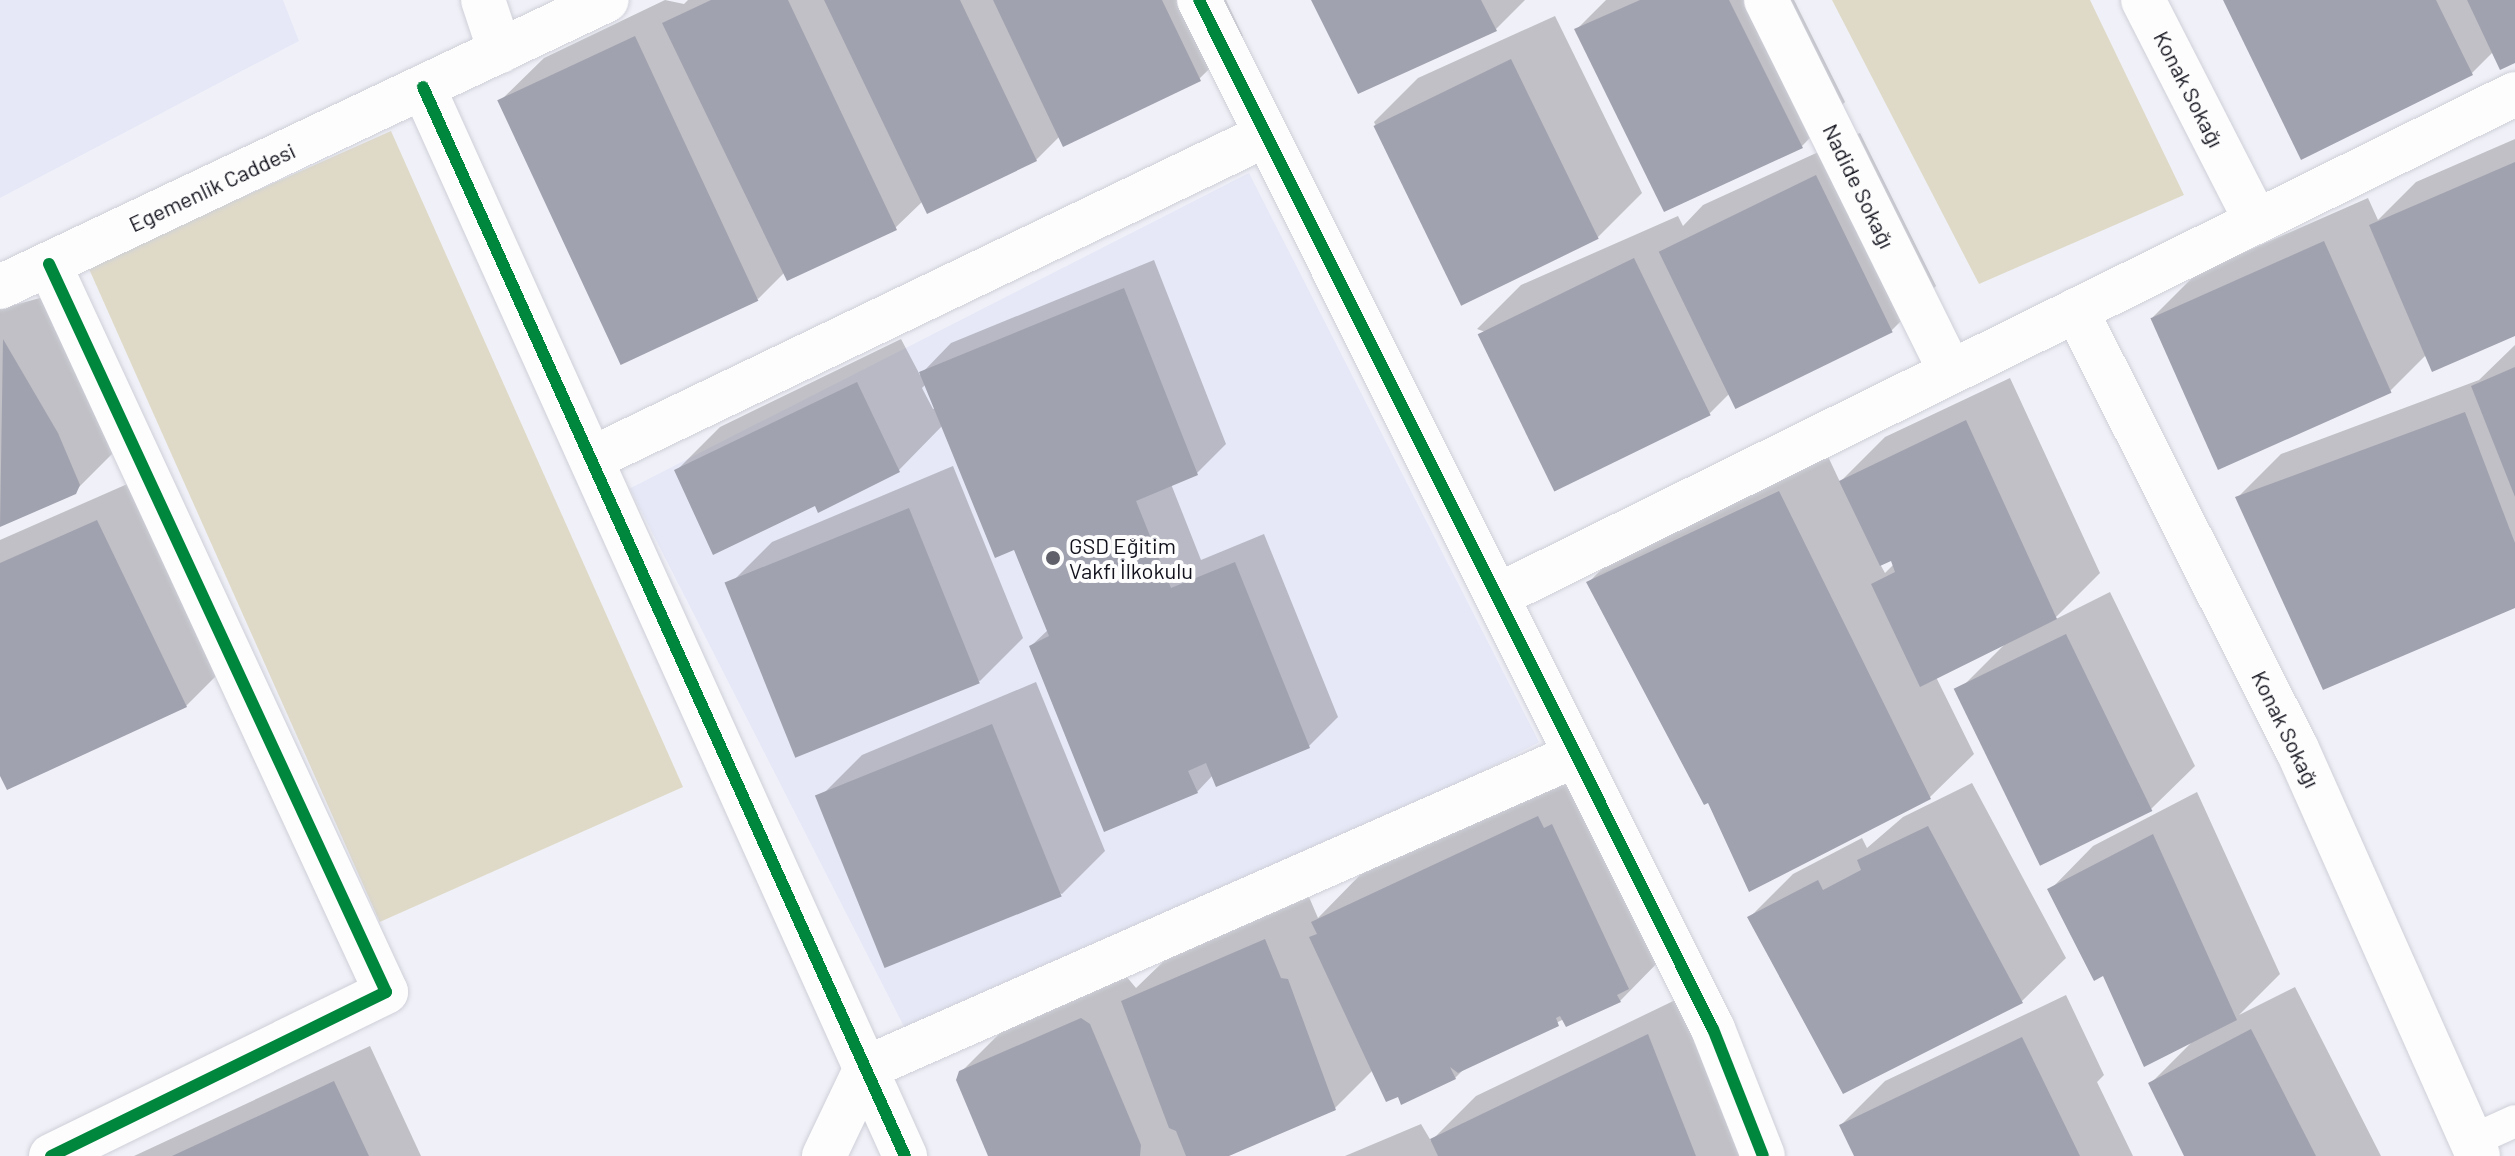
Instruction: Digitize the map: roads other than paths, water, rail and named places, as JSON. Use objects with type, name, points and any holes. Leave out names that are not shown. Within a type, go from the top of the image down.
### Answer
[{"type":"street","points":[[483,0],[500,51]]},
{"type":"street","name":"Egemenlik Caddesi","points":[[0,287],[607,0]]},
{"type":"street","points":[[1199,0],[1713,1029],[1763,1156]]},
{"type":"street","name":"Nadide Sokağı","points":[[1766,0],[1951,372]]},
{"type":"street","name":"Konak Sokağı","points":[[2143,0],[2256,221]]},
{"type":"street","points":[[423,87],[905,1156]]},
{"type":"street","points":[[1497,596],[2515,94]]},
{"type":"street","points":[[591,459],[1266,135]]},
{"type":"street","points":[[49,264],[386,992],[51,1156]]},
{"type":"street","name":"Konak Sokağı","points":[[2076,310],[2297,749],[2475,1148]]},
{"type":"street","points":[[824,1156],[866,1068],[1576,755]]},
{"type":"lane","points":[[2475,1148],[2515,1121]]},
{"type":"place","name":"GSD Eğitim Vakfı İlkokulu","points":[[1053,558]]}]
